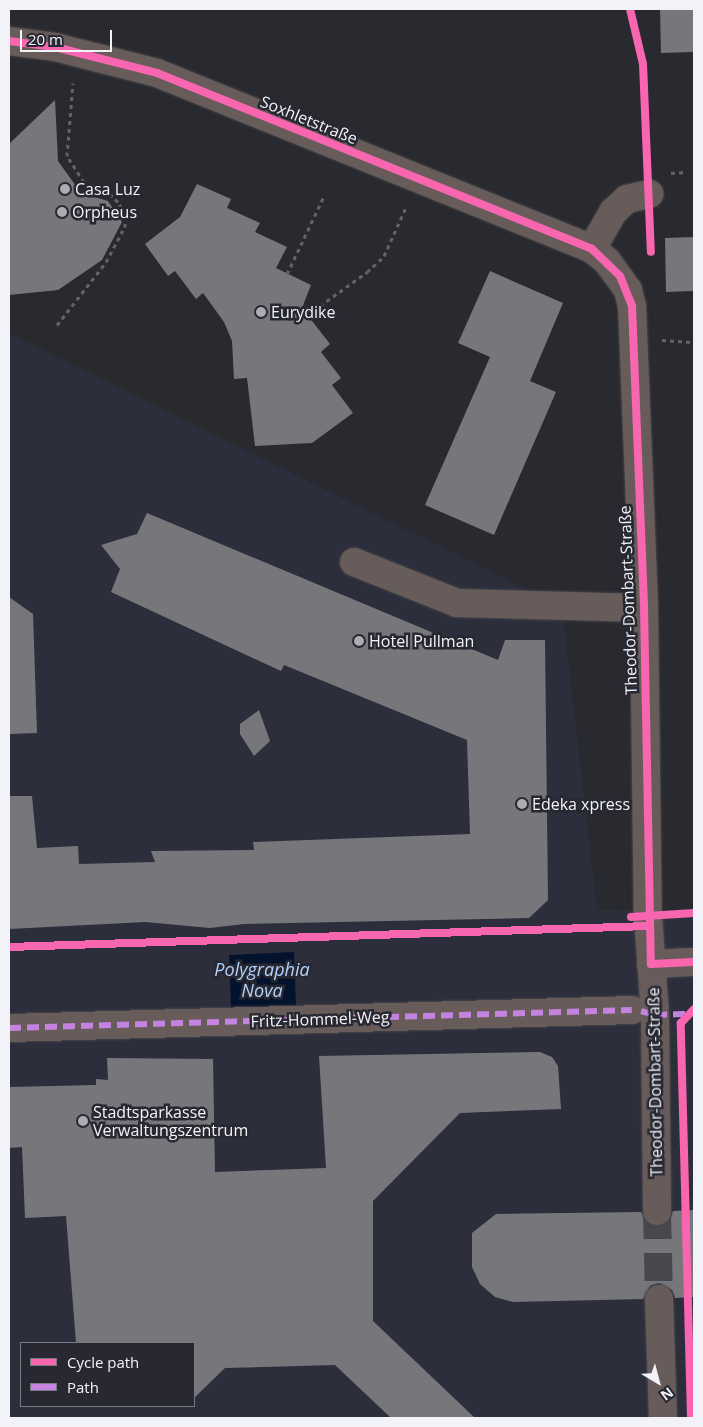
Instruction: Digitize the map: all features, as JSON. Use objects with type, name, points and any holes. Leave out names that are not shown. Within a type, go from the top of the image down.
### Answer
[{"type":"street","name":"Soxhletstraße","points":[[9,41],[55,47],[157,73],[592,249]]},
{"type":"street","points":[[592,249],[612,212],[627,199],[648,194]]},
{"type":"street","name":"Theodor-Dombart-Straße","points":[[592,249],[620,276],[632,306],[644,608],[651,964],[655,1015],[656,1211]]},
{"type":"street","points":[[354,562],[457,603],[644,608]]},
{"type":"street","points":[[651,964],[694,962]]},
{"type":"street","name":"Fritz-Hommel-Weg","points":[[9,1028],[632,1010]]},
{"type":"street","points":[[659,1299],[663,1418]]},
{"type":"path","points":[[57,325],[106,262],[125,227],[125,215],[118,202],[108,192],[84,182],[67,156],[70,103]]},
{"type":"path","points":[[672,173],[686,172]]},
{"type":"path","points":[[307,315],[367,272],[384,256],[418,179]]},
{"type":"path","points":[[287,274],[324,196]]},
{"type":"path","points":[[654,340],[694,342]]},
{"type":"path","points":[[689,1014],[694,1014]]},
{"type":"shaded area","points":[[9,333],[562,607],[597,910],[694,912],[694,1418],[9,1418]]},
{"type":"water","name":"Polygraphia Nova","points":[[294,952],[296,1007],[231,1010],[229,955]]},
{"type":"building","points":[[660,9],[694,9],[694,52],[661,53]]},
{"type":"building","name":"Orpheus","points":[[55,100],[58,161],[81,193],[108,201],[122,222],[102,260],[58,290],[9,295],[9,144]]},
{"type":"building","name":"Eurydike","points":[[197,184],[231,199],[227,208],[260,223],[255,232],[287,247],[276,268],[311,285],[302,308],[330,344],[321,352],[341,378],[332,385],[353,413],[312,443],[255,446],[247,378],[234,379],[232,341],[224,322],[203,293],[196,299],[175,271],[168,276],[145,244],[180,217]]},
{"type":"building","points":[[694,237],[694,291],[666,292],[665,238]]},
{"type":"building","points":[[490,271],[563,303],[530,381],[556,392],[494,535],[425,505],[490,357],[458,343]]},
{"type":"building","points":[[147,513],[498,660],[505,640],[545,640],[548,900],[529,918],[244,924],[210,928],[145,922],[9,929],[9,796],[32,796],[37,848],[78,846],[79,864],[155,862],[151,851],[254,850],[253,842],[470,834],[467,740],[284,665],[281,671],[111,592],[120,569],[101,545],[137,534]]},
{"type":"building","points":[[9,597],[33,614],[37,733],[9,734]]},
{"type":"building","points":[[259,710],[270,741],[254,756],[240,734],[240,724]]},
{"type":"building","points":[[540,1052],[552,1057],[558,1066],[561,1109],[460,1113],[373,1201],[373,1321],[475,1418],[391,1418],[335,1365],[225,1368],[195,1397],[195,1342],[76,1342],[66,1216],[25,1218],[22,1147],[9,1148],[9,1087],[96,1085],[96,1079],[108,1080],[107,1058],[213,1059],[215,1172],[326,1168],[319,1056]]},
{"type":"building","points":[[694,1210],[694,1297],[675,1298],[672,1290],[659,1283],[650,1286],[643,1299],[513,1302],[495,1297],[480,1284],[472,1267],[472,1233],[496,1214],[641,1212],[649,1224],[658,1227],[670,1219],[673,1211]]},
{"type":"tunnel","points":[[657,1211],[659,1299]]},
{"type":"marked path","points":[[9,1028],[632,1010]]},
{"type":"marked path","points":[[641,1011],[655,1015],[689,1014]]},
{"type":"cycle path","points":[[630,9],[643,64],[651,252]]},
{"type":"cycle path","points":[[9,41],[55,47],[157,73],[592,249],[620,276],[632,306],[644,608],[651,964],[694,962]]},
{"type":"cycle path","points":[[631,917],[694,913]]},
{"type":"cycle path","points":[[9,947],[649,926]]},
{"type":"cycle path","points":[[691,1418],[681,1023],[694,1009]]},
{"type":"place","name":"Casa Luz","points":[[65,189]]},
{"type":"place","name":"Orpheus","points":[[62,212]]},
{"type":"place","name":"Eurydike","points":[[261,312]]},
{"type":"place","name":"Hotel Pullman","points":[[359,641]]},
{"type":"place","name":"Edeka xpress","points":[[522,804]]},
{"type":"place","name":"Stadtsparkasse Verwaltungszentrum","points":[[83,1121]]}]
